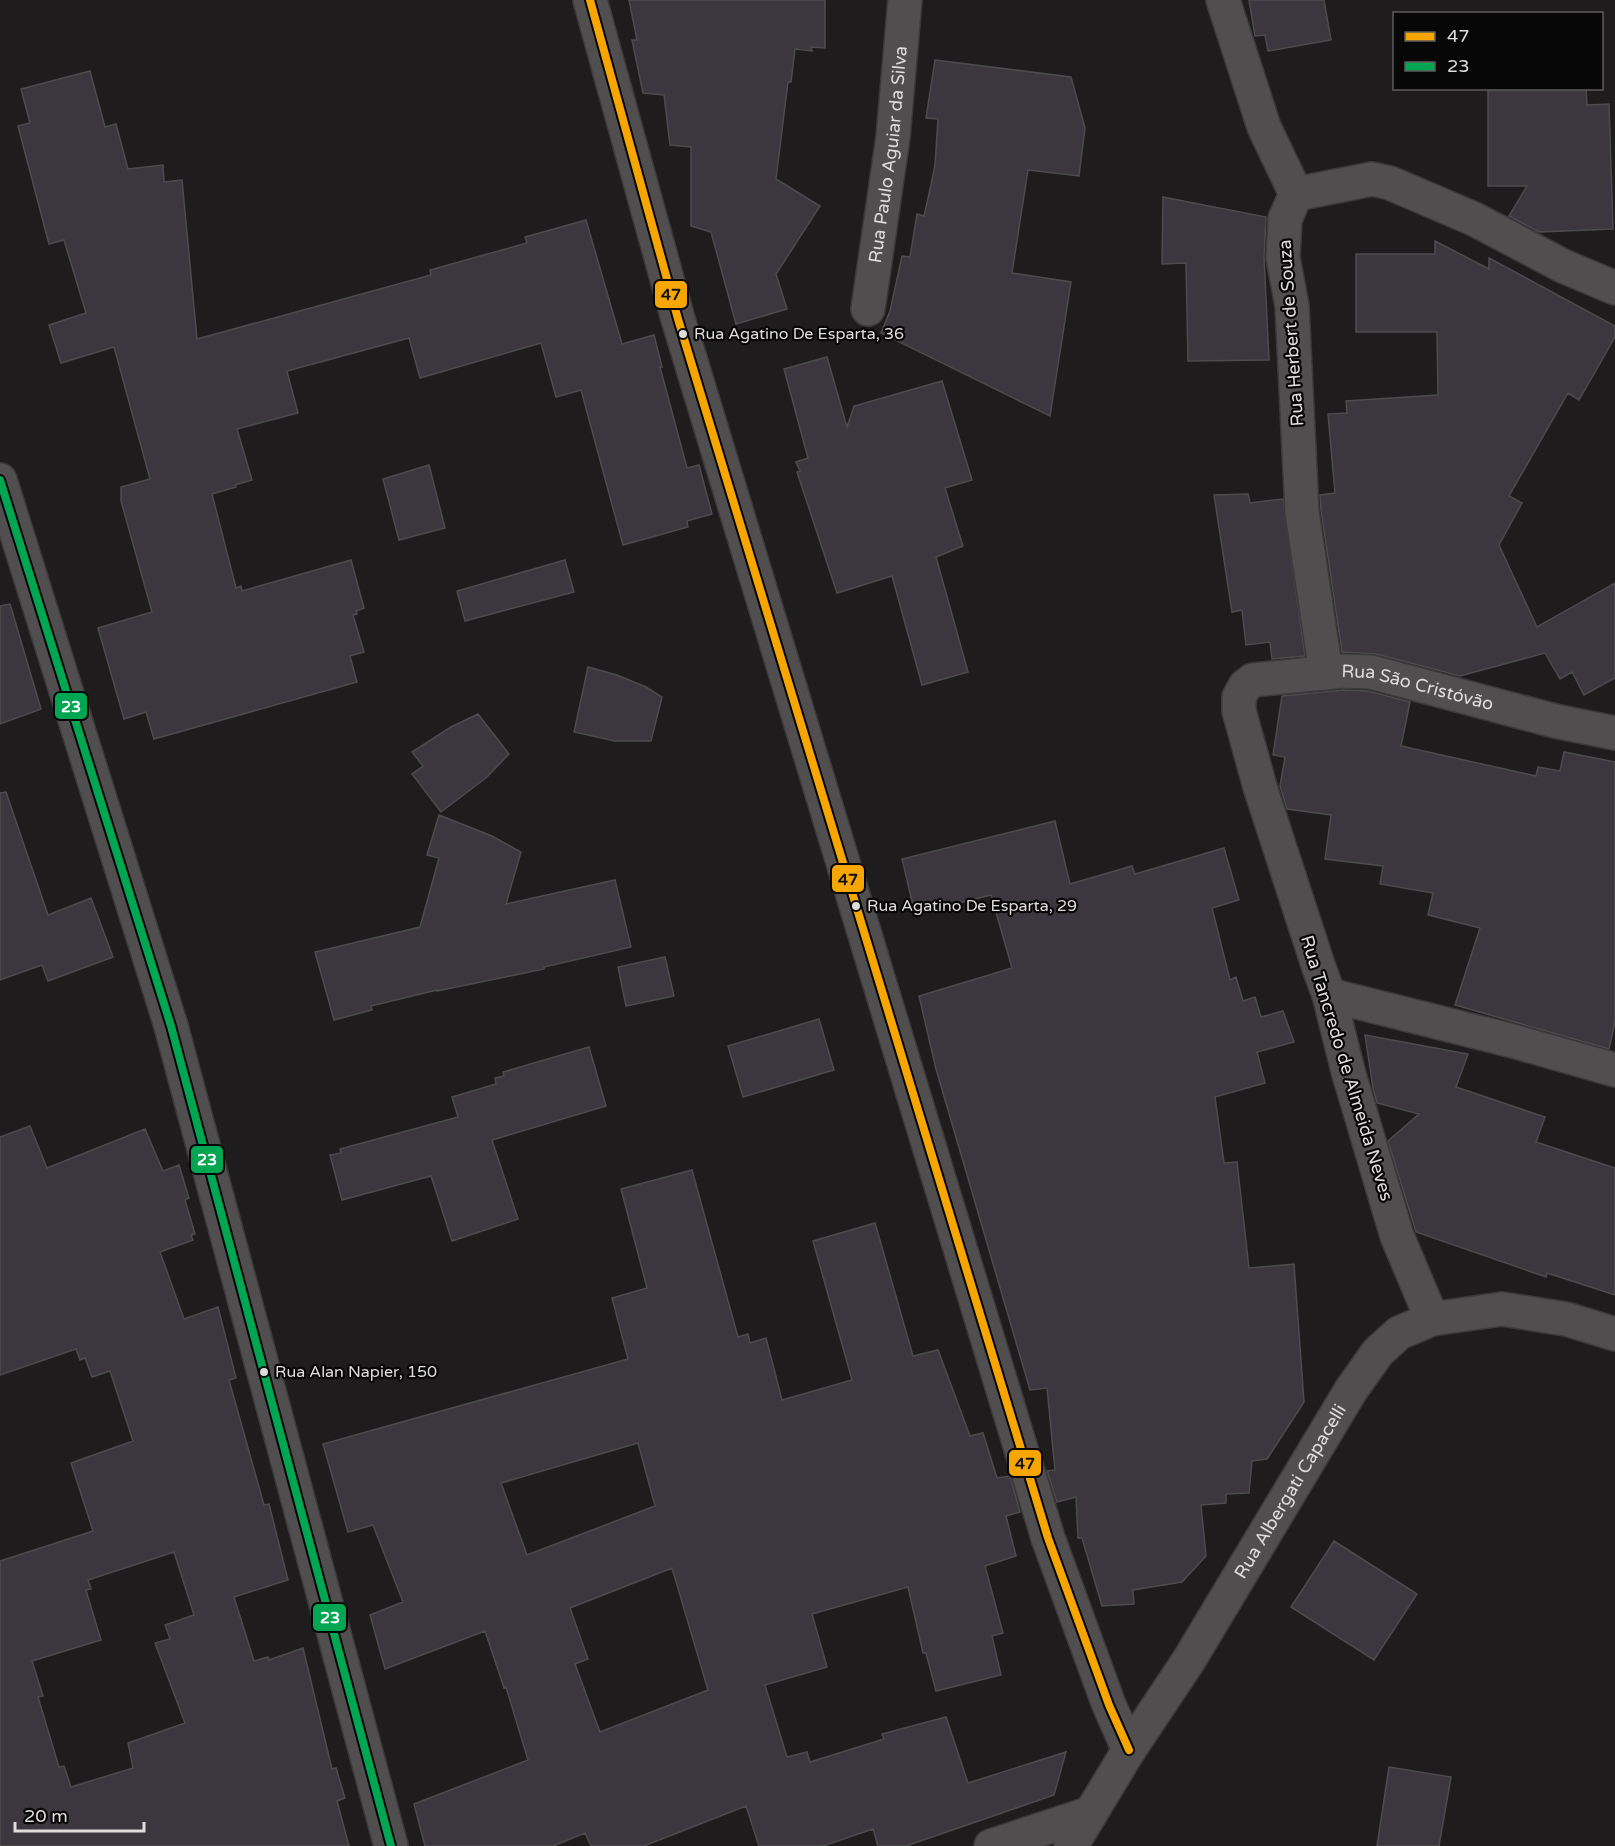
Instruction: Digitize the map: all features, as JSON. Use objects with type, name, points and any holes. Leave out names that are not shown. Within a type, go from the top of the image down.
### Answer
[{"type":"street","points":[[590,0],[678,320],[1048,1538],[1109,1705],[1129,1750]]},
{"type":"street","name":"Rua Paulo Aguiar da Silva","points":[[868,309],[893,137],[905,0]]},
{"type":"street","points":[[1223,0],[1264,127],[1296,194],[1372,179],[1390,183],[1474,219],[1563,266],[1615,288]]},
{"type":"street","name":"Rua Herbert de Souza","points":[[1296,194],[1285,219],[1283,258],[1292,306],[1302,512],[1326,673]]},
{"type":"street","points":[[0,480],[171,1026],[391,1846]]},
{"type":"street","name":"Rua São Cristóvão","points":[[1239,711],[1239,697],[1245,686],[1253,680],[1326,673],[1371,672],[1555,721],[1615,733]]},
{"type":"street","name":"Rua Tancredo de Almeida Neves","points":[[1239,711],[1260,787],[1329,995],[1348,1071],[1397,1236],[1432,1319]]},
{"type":"street","points":[[1329,995],[1514,1041],[1615,1070]]},
{"type":"street","name":"Rua Albergati Capacelli","points":[[1071,1846],[1129,1750],[1190,1660],[1351,1390],[1378,1352],[1399,1333],[1432,1319],[1502,1309],[1566,1319],[1615,1334]]},
{"type":"street","points":[[991,1846],[1091,1813]]},
{"type":"building","points":[[629,0],[825,0],[825,48],[811,47],[812,51],[795,49],[791,82],[788,82],[776,179],[820,206],[776,274],[787,309],[736,324],[711,232],[691,226],[691,147],[670,145],[664,95],[643,93],[632,40],[637,40]]},
{"type":"building","points":[[1249,0],[1324,0],[1331,40],[1268,51],[1265,35],[1255,36]]},
{"type":"building","points":[[935,60],[1071,77],[1085,128],[1079,176],[1028,170],[1012,273],[1071,282],[1050,416],[881,333],[890,311],[902,256],[910,257],[917,214],[924,216],[935,165],[938,119],[926,118]]},
{"type":"building","points":[[90,71],[105,127],[116,124],[128,169],[163,165],[164,182],[182,180],[197,339],[431,275],[430,270],[527,243],[525,237],[586,220],[622,344],[654,335],[662,367],[660,367],[687,468],[699,465],[712,514],[687,521],[688,527],[623,545],[581,390],[556,397],[541,343],[420,378],[409,338],[287,371],[298,413],[237,429],[252,480],[212,494],[236,588],[241,586],[242,591],[351,560],[364,608],[353,615],[364,652],[350,656],[357,682],[154,739],[146,712],[124,719],[98,628],[152,612],[121,501],[121,487],[150,479],[114,347],[61,363],[49,325],[86,313],[64,240],[49,244],[18,126],[30,123],[21,89]]},
{"type":"building","points":[[1488,90],[1586,90],[1587,105],[1609,104],[1613,229],[1539,232],[1509,216],[1527,186],[1488,186]]},
{"type":"building","points":[[1163,197],[1266,217],[1264,257],[1269,360],[1188,361],[1186,263],[1162,264]]},
{"type":"building","points":[[1435,241],[1489,269],[1489,258],[1615,326],[1615,337],[1579,400],[1568,393],[1509,496],[1522,503],[1499,545],[1537,627],[1615,583],[1615,678],[1584,695],[1572,672],[1560,679],[1545,653],[1460,676],[1376,654],[1342,652],[1320,495],[1335,493],[1328,414],[1347,413],[1346,401],[1438,395],[1437,332],[1356,332],[1356,254],[1435,254]]},
{"type":"building","points":[[827,357],[847,427],[854,406],[942,381],[972,480],[945,488],[963,546],[936,557],[968,672],[922,685],[892,576],[837,593],[797,472],[800,471],[796,462],[808,458],[784,369]]},
{"type":"building","points":[[429,465],[445,528],[399,540],[383,479]]},
{"type":"building","points":[[1248,494],[1250,503],[1283,499],[1305,656],[1272,659],[1270,642],[1246,645],[1242,610],[1232,612],[1214,495]]},
{"type":"building","points":[[565,560],[574,592],[465,621],[457,591]]},
{"type":"building","points":[[10,604],[41,709],[0,724],[0,606]]},
{"type":"building","points":[[588,667],[617,675],[646,687],[662,697],[651,741],[615,741],[574,732]]},
{"type":"building","points":[[1344,690],[1368,691],[1410,702],[1401,746],[1536,776],[1538,767],[1560,771],[1564,752],[1615,762],[1615,1022],[1609,1049],[1455,1005],[1480,928],[1428,915],[1433,893],[1380,884],[1383,866],[1325,859],[1331,815],[1287,809],[1280,786],[1285,757],[1273,755],[1282,696]]},
{"type":"building","points":[[478,714],[509,754],[487,777],[441,812],[412,774],[423,766],[412,752],[451,727]]},
{"type":"building","points":[[6,792],[48,915],[91,898],[113,957],[48,981],[42,965],[0,980],[0,793]]},
{"type":"building","points":[[439,815],[492,836],[521,852],[506,904],[615,880],[631,947],[544,967],[544,969],[437,990],[371,1006],[372,1010],[334,1020],[315,952],[420,927],[439,858],[427,855]]},
{"type":"building","points":[[1055,821],[1070,884],[1132,866],[1135,874],[1224,848],[1239,900],[1212,908],[1230,980],[1236,977],[1243,1001],[1255,997],[1261,1017],[1283,1011],[1294,1042],[1257,1052],[1265,1083],[1215,1097],[1224,1163],[1237,1162],[1249,1268],[1294,1264],[1304,1402],[1267,1459],[1252,1461],[1249,1493],[1226,1494],[1226,1503],[1201,1505],[1206,1556],[1182,1582],[1133,1590],[1134,1604],[1102,1606],[1082,1538],[1078,1538],[1076,1497],[1057,1502],[1047,1471],[1055,1470],[1047,1388],[1030,1390],[936,1069],[919,996],[1012,968],[991,895],[915,914],[902,859]]},
{"type":"building","points":[[665,957],[674,996],[626,1006],[618,967]]},
{"type":"building","points":[[819,1019],[834,1070],[743,1097],[728,1046]]},
{"type":"building","points":[[1365,1035],[1468,1054],[1456,1087],[1545,1117],[1536,1142],[1615,1168],[1615,1295],[1547,1273],[1546,1277],[1416,1232],[1388,1141],[1419,1114],[1377,1103]]},
{"type":"building","points":[[589,1047],[606,1106],[492,1140],[518,1219],[452,1241],[431,1176],[342,1200],[330,1155],[341,1153],[340,1149],[458,1117],[452,1097],[496,1084],[495,1078],[504,1076],[503,1072]]},
{"type":"building","points":[[30,1126],[47,1168],[145,1129],[163,1171],[179,1165],[189,1198],[185,1200],[195,1234],[191,1235],[193,1240],[160,1252],[184,1319],[218,1307],[236,1378],[229,1380],[264,1505],[269,1504],[288,1580],[234,1597],[254,1661],[268,1657],[269,1660],[303,1648],[332,1769],[336,1768],[345,1798],[337,1801],[349,1846],[0,1846],[0,1561],[93,1531],[71,1463],[133,1441],[110,1371],[92,1377],[85,1358],[80,1360],[76,1349],[0,1375],[0,1137]],"holes":[[[174,1552],[194,1615],[165,1625],[170,1639],[155,1643],[185,1723],[128,1743],[133,1768],[71,1787],[64,1766],[59,1767],[38,1697],[43,1696],[32,1661],[101,1640],[86,1590],[91,1589],[88,1580]]]},
{"type":"building","points":[[692,1170],[738,1337],[748,1334],[750,1343],[766,1338],[782,1400],[852,1380],[813,1241],[875,1223],[913,1356],[938,1350],[970,1436],[983,1433],[997,1478],[1010,1476],[1020,1512],[1006,1516],[1016,1556],[985,1566],[1003,1633],[992,1636],[1001,1675],[936,1691],[926,1653],[923,1653],[908,1587],[812,1614],[827,1667],[765,1685],[787,1757],[807,1752],[810,1762],[884,1739],[882,1734],[946,1717],[968,1783],[1066,1752],[1054,1795],[906,1846],[878,1846],[873,1829],[823,1846],[759,1846],[746,1806],[644,1846],[591,1846],[585,1833],[553,1846],[425,1846],[414,1804],[528,1760],[506,1687],[504,1688],[485,1631],[385,1669],[370,1615],[403,1602],[373,1525],[348,1532],[323,1444],[628,1359],[612,1298],[647,1288],[621,1189]],"holes":[[[638,1443],[655,1506],[527,1555],[501,1483]],[[672,1568],[708,1690],[600,1732],[575,1664],[588,1659],[570,1608]]]},
{"type":"building","points":[[1334,1541],[1417,1594],[1374,1660],[1291,1607]]},
{"type":"building","points":[[1389,1767],[1451,1777],[1439,1846],[1377,1846]]},
{"type":"transit line","name":"47","points":[[590,0],[678,319],[1048,1538],[1109,1705],[1129,1750]]},
{"type":"transit line","name":"23","points":[[0,480],[171,1026],[391,1846]]},
{"type":"place","name":"Rua Agatino De Esparta, 36","points":[[683,334]]},
{"type":"place","name":"Rua Agatino De Esparta, 29","points":[[856,906]]},
{"type":"place","name":"Rua Alan Napier, 150","points":[[264,1372]]}]
